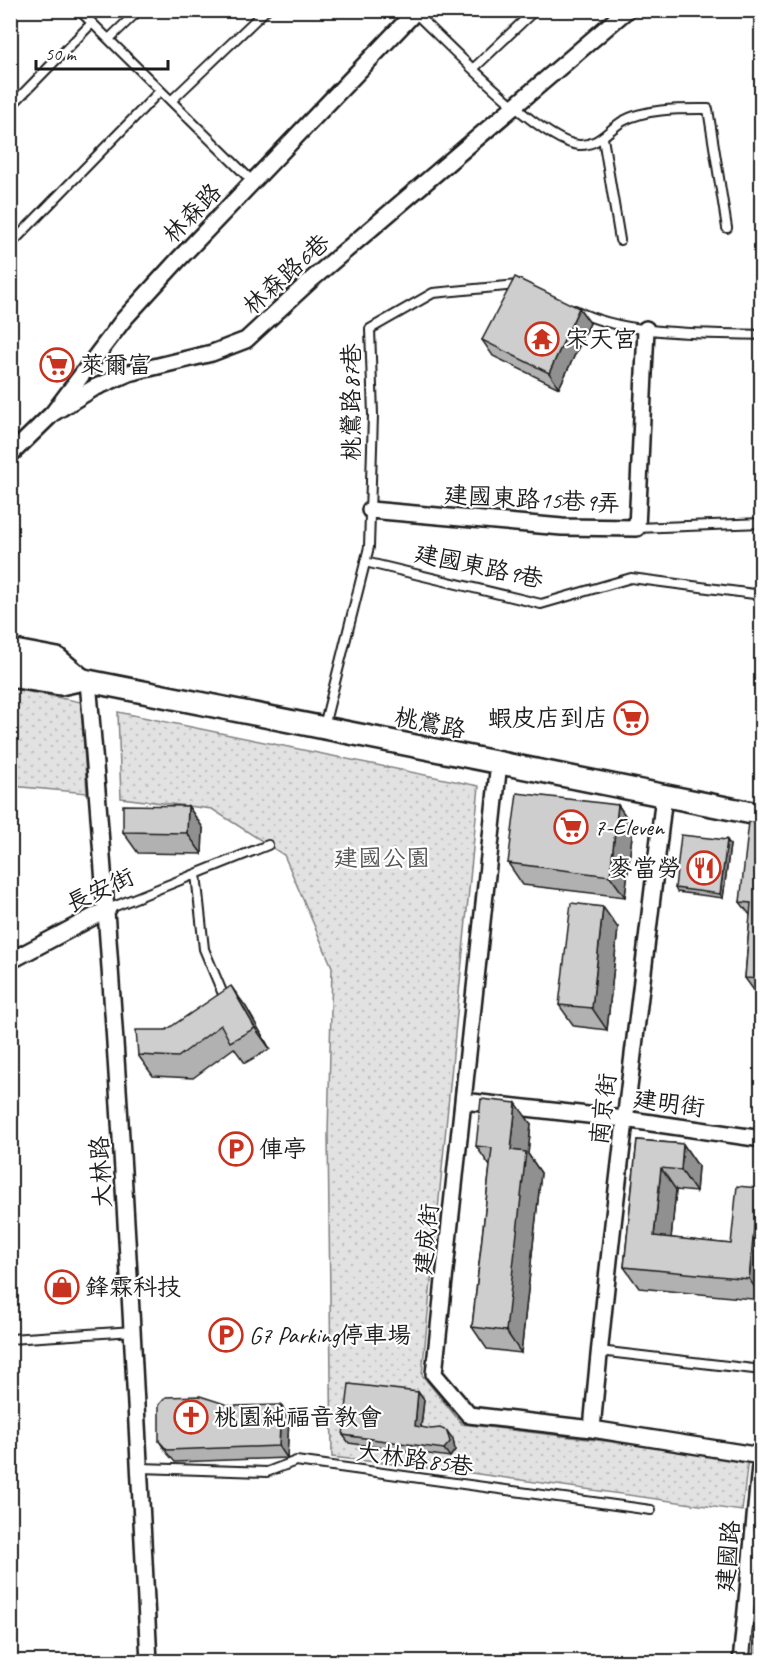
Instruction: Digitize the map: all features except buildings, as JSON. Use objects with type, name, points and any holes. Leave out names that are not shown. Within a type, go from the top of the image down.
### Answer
[{"type":"main road","name":"桃鶯路","points":[[10,661],[88,681],[762,814]]},
{"type":"street","name":"林森路6巷","points":[[53,413],[94,388],[129,374],[212,353],[246,340],[320,273],[627,10]]},
{"type":"street","name":"林森路","points":[[10,455],[53,413],[124,319],[415,11]]},
{"type":"street","name":"建國東路15巷9弄","points":[[369,510],[562,527],[637,528],[646,328]]},
{"type":"street","name":"桃鶯路","points":[[10,647],[58,656],[88,681]]},
{"type":"street","name":"桃鶯路","points":[[10,679],[61,687],[88,681]]},
{"type":"street","name":"大林路","points":[[88,681],[108,909],[134,1331],[149,1662]]},
{"type":"street","name":"建成街","points":[[499,762],[434,1374],[469,1415],[592,1429],[762,1455]]},
{"type":"street","name":"南京街","points":[[592,1429],[624,1119],[643,982],[664,795]]},
{"type":"street","name":"長安街","points":[[10,961],[108,909]]},
{"type":"street","name":"建明街","points":[[463,1101],[624,1119],[762,1139]]},
{"type":"street","name":"建國路","points":[[741,1662],[762,1455]]},
{"type":"lane","points":[[80,10],[252,182]]},
{"type":"lane","points":[[109,39],[139,10]]},
{"type":"lane","points":[[171,101],[266,10]]},
{"type":"lane","points":[[474,68],[535,10]]},
{"type":"lane","points":[[415,11],[514,106],[553,135],[580,145],[603,138],[623,121],[648,113],[708,109],[727,228]]},
{"type":"lane","points":[[10,108],[92,23]]},
{"type":"lane","points":[[10,245],[160,91]]},
{"type":"lane","points":[[603,138],[620,240]]},
{"type":"lane","name":"桃鶯路87巷","points":[[323,728],[369,547],[373,415],[370,329],[433,293],[525,284]]},
{"type":"lane","points":[[567,306],[588,317],[646,328],[762,335]]},
{"type":"lane","points":[[637,528],[762,523]]},
{"type":"lane","name":"建國東路9巷","points":[[365,562],[541,604],[631,578],[762,595]]},
{"type":"lane","name":"長安街","points":[[108,909],[268,845]]},
{"type":"lane","points":[[196,874],[207,962],[226,1002]]},
{"type":"lane","points":[[10,1339],[134,1331]]},
{"type":"lane","points":[[599,1351],[762,1370]]},
{"type":"lane","name":"大林路85巷","points":[[140,1468],[267,1472],[296,1461],[651,1510]]},
{"type":"green space","points":[[10,688],[81,702],[87,793],[11,786]]},
{"type":"green space","name":"建國公園","points":[[118,712],[479,786],[422,1375],[462,1424],[748,1458],[742,1511],[471,1473],[332,1457],[328,1135],[332,967],[284,855],[212,809],[121,798]]},
{"type":"place","name":"宋天宮","points":[[542,339]]},
{"type":"place","name":"萊爾富","points":[[57,365]]},
{"type":"place","name":"蝦皮店到店","points":[[631,718]]},
{"type":"place","name":"7-Eleven","points":[[571,827]]},
{"type":"place","name":"麥當勞","points":[[704,868]]},
{"type":"place","name":"俥亭","points":[[236,1149]]},
{"type":"place","name":"鋒霖科技","points":[[62,1287]]},
{"type":"place","name":"G7 Parking停車場","points":[[226,1335]]},
{"type":"place","name":"桃園純福音教會","points":[[191,1417]]}]
